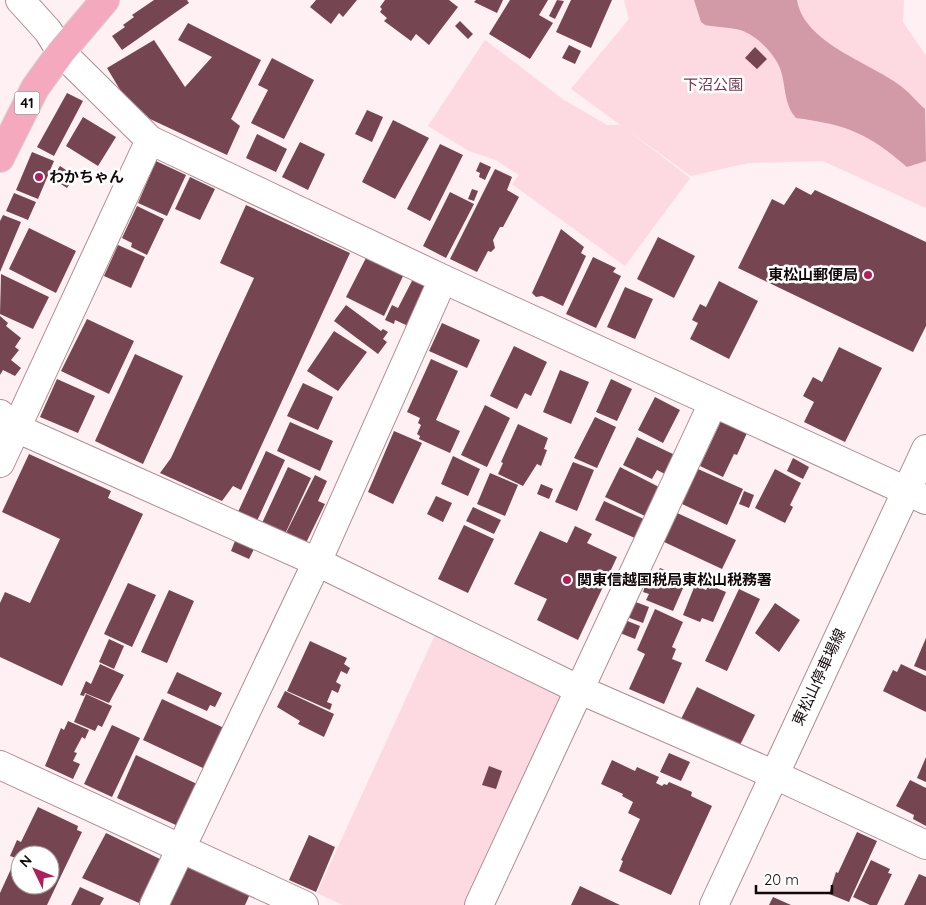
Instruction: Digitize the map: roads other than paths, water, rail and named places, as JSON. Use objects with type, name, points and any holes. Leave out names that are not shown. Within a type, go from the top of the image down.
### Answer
[{"type":"main road","name":"41","points":[[0,158],[35,88],[60,52],[105,0]]},
{"type":"street","points":[[20,0],[48,31],[60,52],[150,140],[443,279],[916,496]]},
{"type":"street","points":[[0,463],[8,421],[150,140]]},
{"type":"street","points":[[154,905],[318,562],[443,279]]},
{"type":"street","points":[[479,905],[578,689],[713,403]]},
{"type":"street","points":[[8,421],[318,562],[578,689],[775,775],[926,845]]},
{"type":"street","name":"東松山停車場線","points":[[714,905],[775,775],[916,496],[926,449]]},
{"type":"street","points":[[0,765],[304,905]]},
{"type":"place","name":"わかちゃん","points":[[39,177]]},
{"type":"place","name":"東松山郵便局","points":[[868,275]]},
{"type":"place","name":"関東信越国税局東松山税務署","points":[[567,580]]},
{"type":"park label","name":"下沼公園","points":[[713,85]]}]
